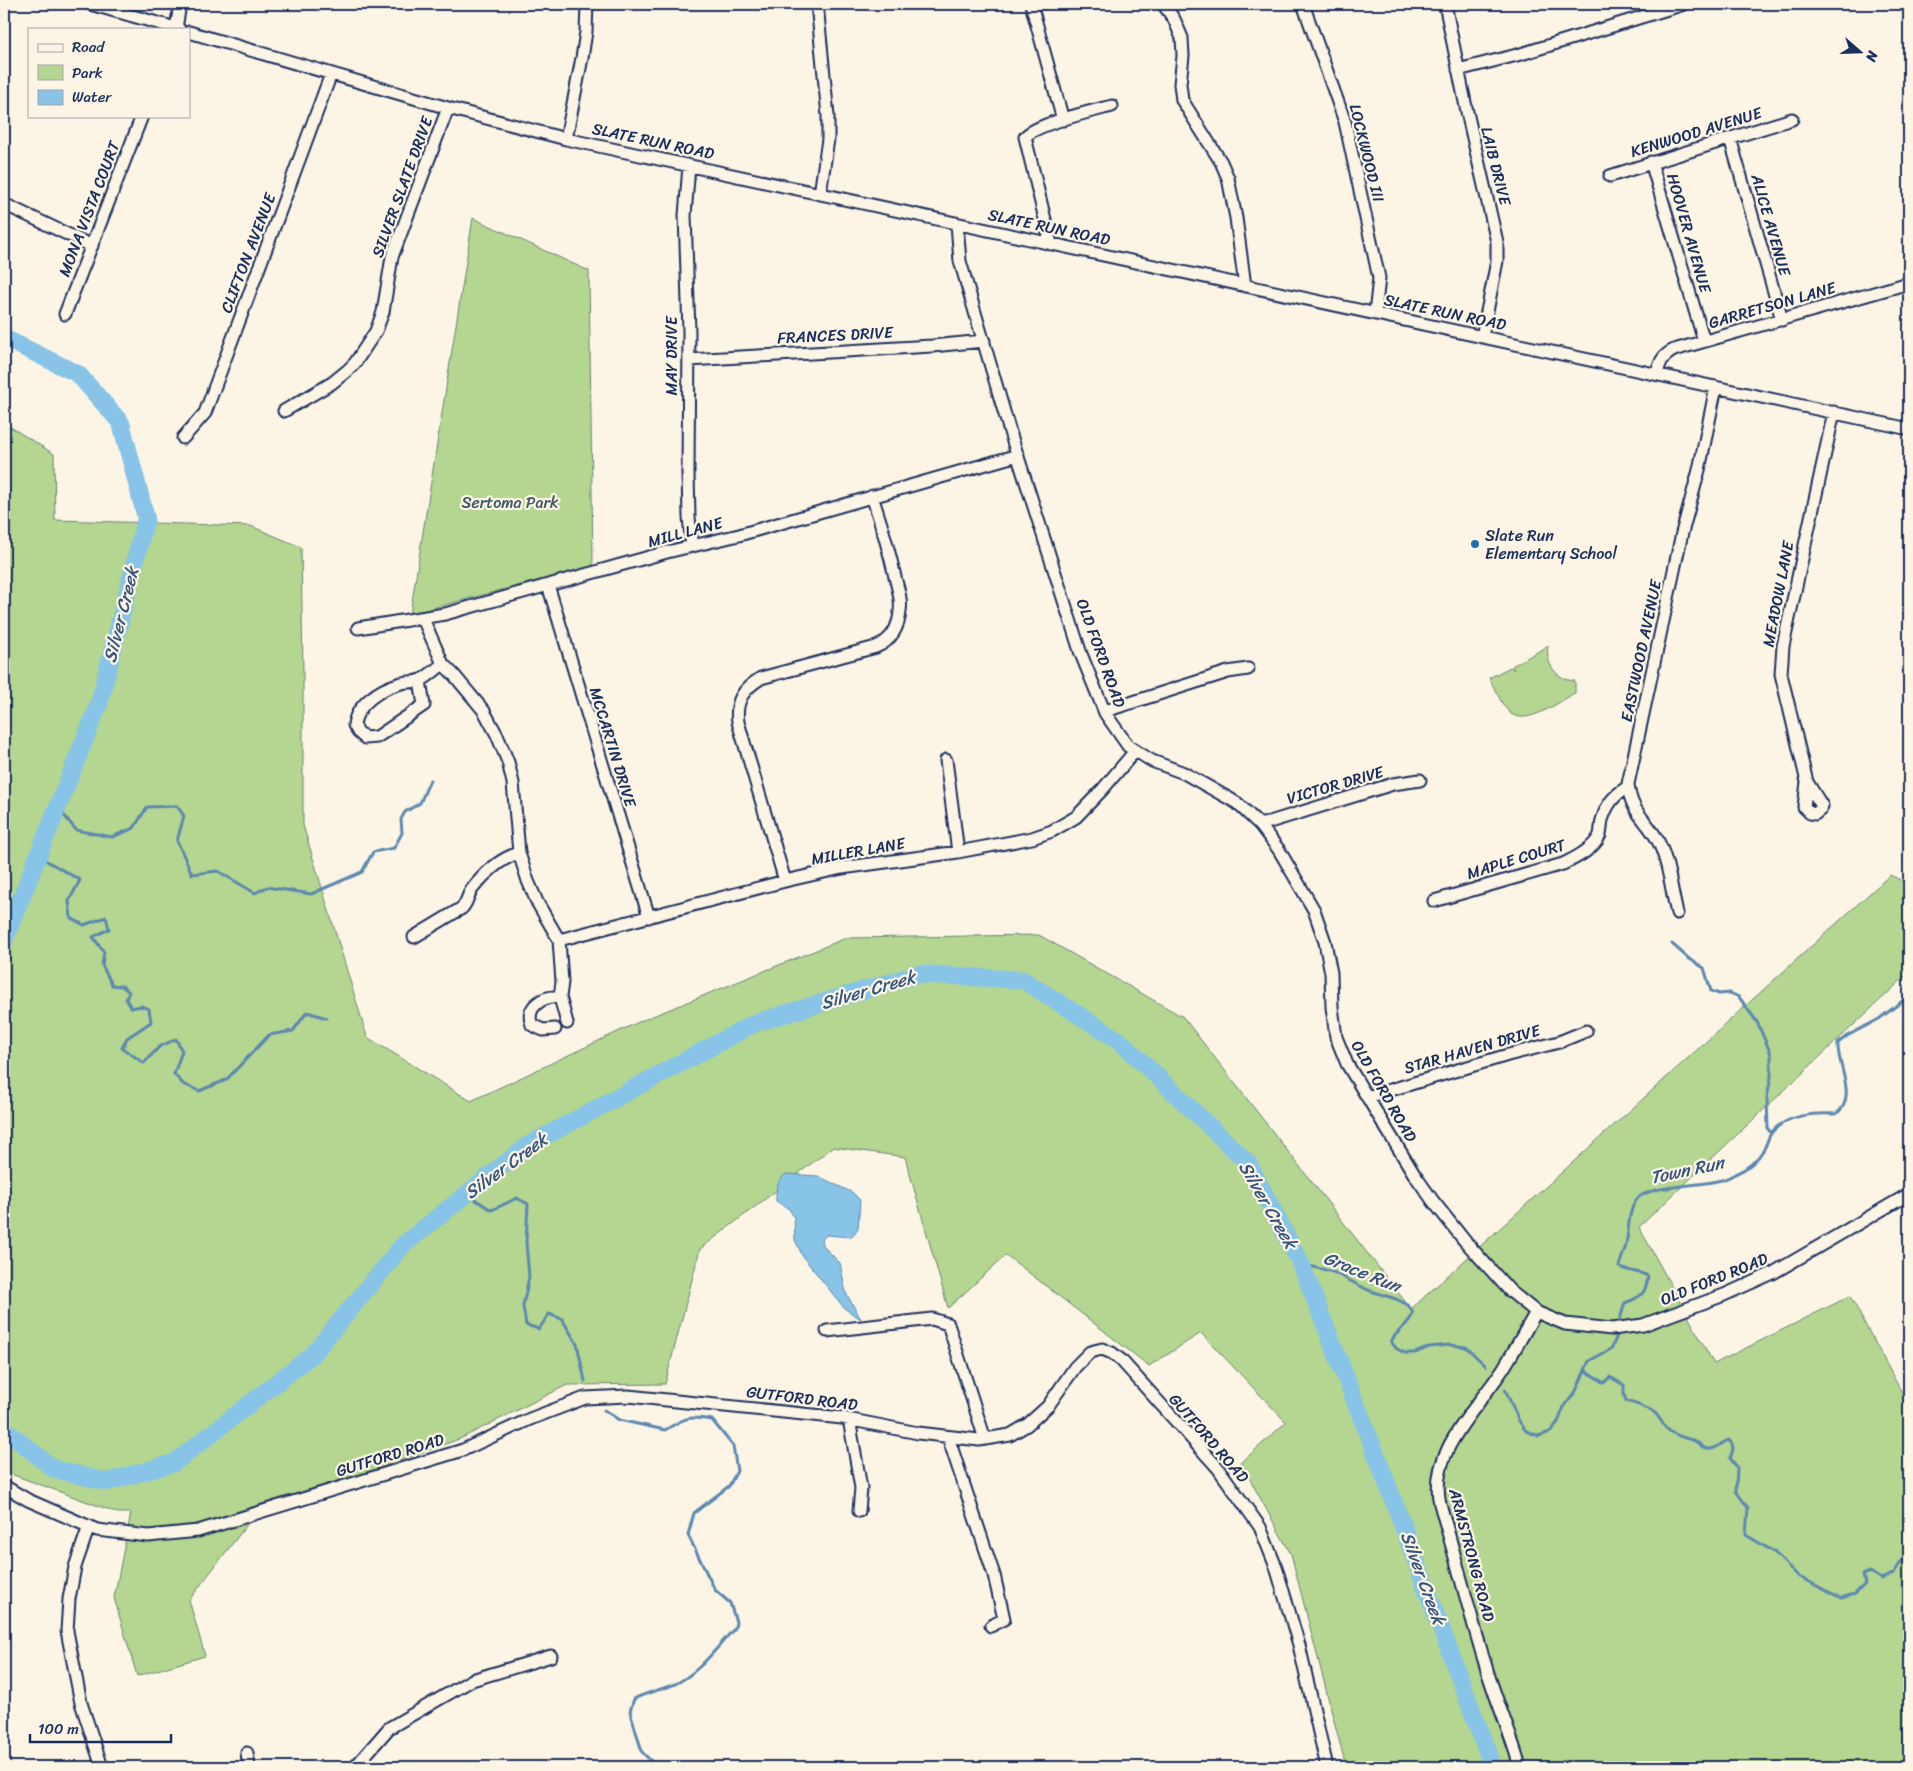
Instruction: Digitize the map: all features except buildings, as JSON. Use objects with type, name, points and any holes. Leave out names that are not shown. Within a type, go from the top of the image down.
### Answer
[{"type":"street","points":[[90,4],[177,28],[180,4]]},
{"type":"street","points":[[566,139],[582,58],[588,4]]},
{"type":"street","points":[[817,4],[828,124],[828,147],[820,194]]},
{"type":"street","points":[[1031,4],[1063,120]]},
{"type":"street","points":[[1163,4],[1174,19],[1182,38],[1180,84],[1182,100],[1221,162],[1228,178],[1236,218],[1245,286]]},
{"type":"street","name":"LOCKWOOD III","points":[[1303,4],[1345,122],[1379,278],[1375,314]]},
{"type":"street","name":"LAIB DRIVE","points":[[1445,4],[1497,242],[1498,261],[1482,337]]},
{"type":"street","points":[[1458,70],[1520,54],[1684,4]]},
{"type":"street","name":"SLATE RUN ROAD","points":[[190,32],[448,108],[566,139],[1909,429]]},
{"type":"street","name":"CLIFTON AVENUE","points":[[183,438],[205,414],[331,74]]},
{"type":"street","points":[[1051,244],[1025,137],[1029,132],[1112,106]]},
{"type":"street","name":"SILVER SLATE DRIVE","points":[[284,411],[332,383],[348,370],[355,363],[376,330],[384,312],[392,257],[448,108]]},
{"type":"street","name":"MONA VISTA COURT","points":[[65,314],[141,118]]},
{"type":"street","name":"KENWOOD AVENUE","points":[[1610,176],[1792,119]]},
{"type":"street","name":"ALICE AVENUE","points":[[1730,138],[1782,320]]},
{"type":"street","name":"HOOVER AVENUE","points":[[1651,162],[1704,341]]},
{"type":"street","name":"MAY DRIVE","points":[[689,166],[685,215],[689,360],[688,473],[692,546]]},
{"type":"street","points":[[4,204],[92,246]]},
{"type":"street","name":"OLD FORD ROAD","points":[[957,224],[960,261],[1018,455],[1081,654],[1104,711],[1120,737],[1135,751],[1184,773],[1237,803],[1260,825],[1280,850],[1314,910],[1329,958],[1336,1037],[1347,1064],[1414,1174],[1464,1240],[1510,1291],[1536,1312],[1550,1319],[1580,1327],[1612,1329],[1643,1325],[1724,1295],[1773,1273],[1909,1194]]},
{"type":"street","name":"GARRETSON LANE","points":[[1658,374],[1660,362],[1665,354],[1704,341],[1909,283]]},
{"type":"street","name":"FRANCES DRIVE","points":[[689,360],[932,346],[984,341]]},
{"type":"street","name":"EASTWOOD AVENUE","points":[[1677,913],[1663,853],[1657,840],[1634,807],[1628,795],[1628,787],[1682,533],[1699,470],[1716,387]]},
{"type":"street","name":"MEADOW LANE","points":[[1807,782],[1781,674],[1783,646],[1834,412]]},
{"type":"street","name":"MILL LANE","points":[[358,628],[423,619],[739,535],[1018,455]]},
{"type":"street","points":[[785,881],[738,722],[738,700],[747,688],[761,678],[876,647],[883,644],[893,633],[899,618],[900,600],[892,561],[872,496]]},
{"type":"street","name":"MCCARTIN DRIVE","points":[[548,585],[648,918]]},
{"type":"street","points":[[423,619],[443,664],[454,674],[478,704],[498,735],[514,783],[518,853],[537,902],[559,940],[562,975],[560,997],[567,1023]]},
{"type":"street","points":[[420,681],[424,705],[377,737],[365,738],[358,732],[354,725],[358,712],[377,694],[387,687],[420,681],[443,664]]},
{"type":"street","points":[[1104,711],[1228,672],[1248,669]]},
{"type":"street","name":"MILLER LANE","points":[[559,940],[842,868],[958,852],[1032,838],[1052,831],[1083,811],[1135,751]]},
{"type":"street","points":[[946,760],[958,852]]},
{"type":"street","name":"VICTOR DRIVE","points":[[1260,825],[1393,784],[1420,780]]},
{"type":"street","name":"MAPLE COURT","points":[[1434,901],[1563,864],[1578,857],[1590,848],[1600,835],[1602,820],[1611,800],[1628,787]]},
{"type":"street","points":[[414,936],[466,905],[472,888],[501,860],[518,853]]},
{"type":"street","points":[[555,1029],[543,1030],[532,1025],[530,1020],[531,1012],[540,1000],[548,997],[560,997]]},
{"type":"street","name":"STAR HAVEN DRIVE","points":[[1367,1098],[1508,1055],[1559,1042],[1586,1031]]},
{"type":"street","name":"ARMSTRONG ROAD","points":[[1520,1767],[1479,1643],[1440,1504],[1437,1486],[1440,1471],[1456,1434],[1502,1370],[1536,1312]]},
{"type":"street","points":[[827,1331],[932,1319],[948,1324],[985,1439]]},
{"type":"street","name":"GUTFORD ROAD","points":[[4,1486],[28,1500],[98,1530],[148,1536],[198,1531],[463,1450],[530,1419],[585,1398],[628,1396],[849,1419],[918,1433],[979,1440],[1010,1435],[1027,1425],[1048,1406],[1075,1366],[1090,1352],[1102,1349],[1122,1360],[1218,1468],[1260,1527],[1276,1567],[1299,1644],[1327,1767]]},
{"type":"street","points":[[849,1419],[861,1488],[859,1511]]},
{"type":"street","points":[[948,1436],[994,1575],[1004,1619],[990,1626]]},
{"type":"street","points":[[89,1526],[74,1575],[69,1599],[66,1631],[81,1703],[102,1767]]},
{"type":"street","points":[[355,1767],[389,1728],[472,1680],[551,1656]]},
{"type":"street","points":[[247,1752],[249,1767]]},
{"type":"green space","name":"Sertoma Park","points":[[473,218],[589,271],[593,566],[410,614]]},
{"type":"green space","points":[[4,423],[54,454],[55,520],[251,526],[301,547],[303,825],[367,1037],[471,1101],[643,1020],[846,938],[1039,935],[1183,1017],[1411,1309],[1890,875],[1909,884],[1909,973],[1639,1227],[1714,1364],[1850,1296],[1909,1406],[1909,1767],[1346,1767],[1291,1554],[1241,1463],[1286,1422],[1201,1333],[1149,1366],[1006,1255],[948,1308],[905,1157],[833,1147],[700,1249],[665,1384],[567,1385],[462,1438],[256,1513],[189,1600],[205,1656],[137,1676],[114,1598],[131,1513],[118,1513],[8,1473],[4,1469]]},
{"type":"green space","points":[[1548,646],[1550,665],[1563,678],[1575,681],[1575,693],[1542,712],[1525,717],[1517,717],[1510,713],[1504,705],[1489,678],[1510,667],[1514,670],[1512,666]]},
{"type":"water","points":[[786,1174],[818,1176],[853,1193],[860,1200],[858,1229],[851,1237],[826,1235],[822,1240],[824,1247],[840,1263],[846,1293],[861,1319],[845,1309],[803,1257],[795,1240],[794,1217],[789,1209],[776,1201],[778,1183]]},
{"type":"waterway","name":"Silver Creek","points":[[4,338],[78,374],[121,423],[146,518],[99,704],[4,941]]},
{"type":"waterway","points":[[58,808],[76,830],[112,837],[134,828],[147,807],[177,806],[184,816],[177,841],[192,874],[218,871],[255,893],[267,887],[311,894],[362,872],[373,852],[394,848],[402,833],[401,819],[405,812],[420,803],[430,780]]},
{"type":"waterway","points":[[38,856],[80,880],[69,901],[71,918],[84,925],[106,917],[109,929],[93,937],[104,952],[102,965],[112,985],[122,986],[129,992],[126,999],[131,1008],[141,1006],[149,1009],[151,1022],[127,1038],[122,1048],[144,1063],[159,1047],[176,1039],[182,1051],[174,1074],[183,1084],[199,1091],[226,1080],[269,1035],[293,1031],[307,1012],[327,1018]]},
{"type":"waterway","points":[[1672,944],[1688,958],[1704,968],[1711,991],[1719,994],[1730,993],[1739,997],[1757,1022],[1771,1054],[1771,1076],[1767,1098],[1768,1129],[1771,1133]]},
{"type":"waterway","name":"Silver Creek","points":[[4,1429],[54,1469],[107,1482],[174,1463],[312,1355],[403,1245],[527,1146],[755,1023],[918,974],[1023,980],[1120,1041],[1248,1163],[1301,1264],[1379,1462],[1493,1767]]},
{"type":"waterway","name":"Town Run","points":[[1620,1319],[1625,1303],[1639,1297],[1644,1291],[1648,1276],[1619,1267],[1626,1245],[1631,1210],[1636,1200],[1651,1191],[1709,1183],[1729,1177],[1744,1170],[1755,1161],[1764,1149],[1772,1132],[1786,1121],[1802,1116],[1836,1114],[1843,1107],[1846,1099],[1845,1080],[1838,1043],[1879,1019],[1909,996]]},
{"type":"waterway","points":[[466,1194],[492,1210],[517,1198],[528,1204],[526,1242],[529,1277],[523,1306],[526,1325],[539,1329],[549,1314],[562,1319],[577,1344],[585,1381]]},
{"type":"waterway","name":"Grace Run","points":[[1301,1264],[1333,1272],[1368,1290],[1408,1305],[1413,1313],[1406,1325],[1396,1334],[1391,1342],[1397,1349],[1405,1353],[1415,1353],[1429,1347],[1450,1345],[1466,1347],[1486,1366]]},
{"type":"waterway","name":"Grace Run","points":[[1505,1389],[1519,1421],[1526,1431],[1539,1436],[1550,1432],[1558,1422],[1564,1407],[1576,1391],[1589,1361],[1611,1349],[1617,1336]]},
{"type":"waterway","name":"Grace Run","points":[[1585,1370],[1604,1383],[1610,1377],[1624,1385],[1626,1401],[1645,1407],[1655,1413],[1665,1427],[1673,1433],[1695,1441],[1708,1449],[1729,1440],[1733,1449],[1730,1458],[1737,1467],[1736,1491],[1748,1508],[1746,1535],[1774,1552],[1799,1577],[1841,1598],[1855,1594],[1865,1584],[1863,1575],[1870,1572],[1881,1579],[1894,1573],[1901,1561],[1909,1557]]},
{"type":"waterway","points":[[604,1410],[619,1420],[665,1430],[687,1419],[712,1420],[733,1446],[737,1471],[729,1486],[694,1513],[688,1535],[715,1590],[730,1603],[736,1622],[735,1628],[692,1673],[675,1684],[634,1699],[630,1711],[642,1752],[652,1762],[677,1764],[683,1767]]},
{"type":"place","name":"Slate Run Elementary School","points":[[1475,544]]}]
